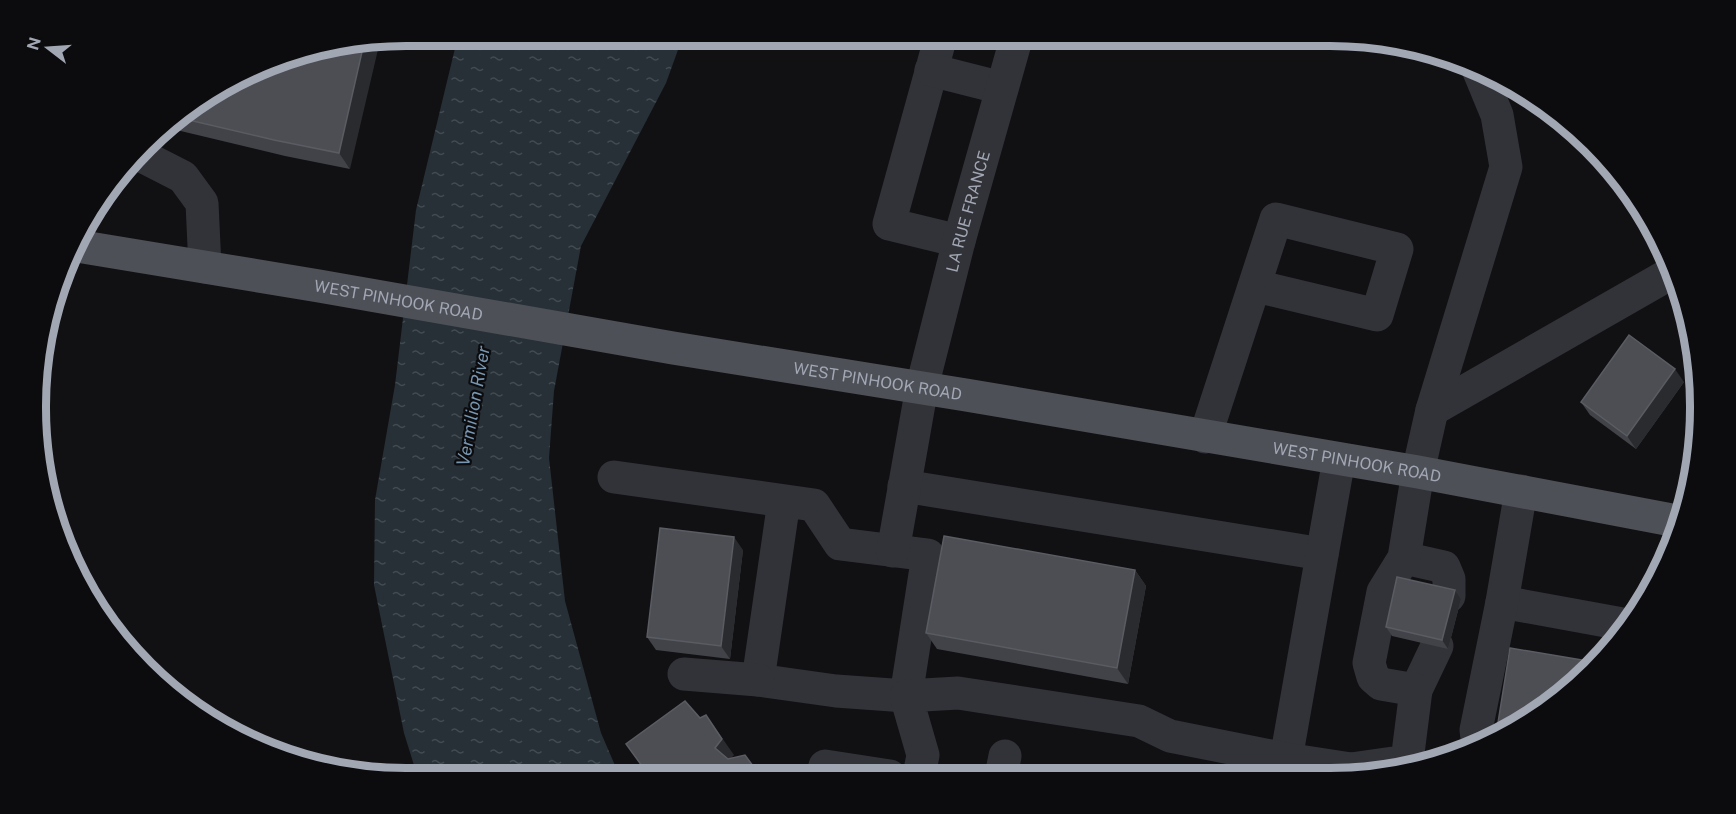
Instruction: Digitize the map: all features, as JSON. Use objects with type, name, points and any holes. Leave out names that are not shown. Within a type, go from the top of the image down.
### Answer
[{"type":"main road","name":"WEST PINHOOK ROAD","points":[[84,247],[1418,472],[1671,520]]},
{"type":"street","points":[[938,46],[889,224],[959,241]]},
{"type":"street","name":"LA RUE FRANCE","points":[[893,550],[922,387],[959,241],[1014,46]]},
{"type":"street","points":[[931,70],[1002,88]]},
{"type":"street","points":[[1416,690],[1381,684],[1373,677],[1369,663],[1383,592],[1404,558],[1418,472],[1432,410],[1506,167],[1497,115],[1483,82]]},
{"type":"street","points":[[146,158],[183,177],[202,203],[205,267]]},
{"type":"street","points":[[1432,410],[1665,277]]},
{"type":"street","points":[[1205,437],[1256,286]]},
{"type":"street","points":[[1286,759],[1339,459]]},
{"type":"street","points":[[614,477],[814,505],[840,544],[927,555],[906,696],[923,755],[921,768]]},
{"type":"street","points":[[904,486],[1322,554]]},
{"type":"street","points":[[1477,735],[1521,491]]},
{"type":"street","points":[[758,680],[784,501]]},
{"type":"street","points":[[1404,558],[1444,567],[1449,579],[1449,596]]},
{"type":"street","points":[[1502,602],[1617,623]]},
{"type":"street","points":[[1413,757],[1416,690],[1437,646]]},
{"type":"street","points":[[684,674],[758,680],[836,691],[906,696],[958,693],[1139,721],[1170,736],[1331,768]]},
{"type":"street","points":[[824,768],[825,766],[838,768]]},
{"type":"water","name":"Vermilion River","points":[[456,46],[679,46],[666,83],[581,246],[554,391],[549,458],[565,601],[601,733],[616,768],[415,768],[404,733],[374,585],[375,500],[395,385],[416,210]]},
{"type":"building","points":[[362,50],[339,153],[189,120],[227,95],[269,74],[337,53]]},
{"type":"building","points":[[1629,335],[1675,369],[1627,436],[1581,402]]},
{"type":"building","points":[[660,528],[734,537],[721,646],[647,637]]},
{"type":"building","points":[[944,536],[1135,570],[1117,668],[926,633]]},
{"type":"building","points":[[1397,577],[1455,590],[1442,640],[1386,627]]},
{"type":"building","points":[[1510,648],[1585,661],[1529,707],[1498,725]]},
{"type":"building","points":[[685,701],[700,718],[706,715],[722,739],[715,748],[728,759],[745,755],[754,768],[643,768],[626,744]]}]
